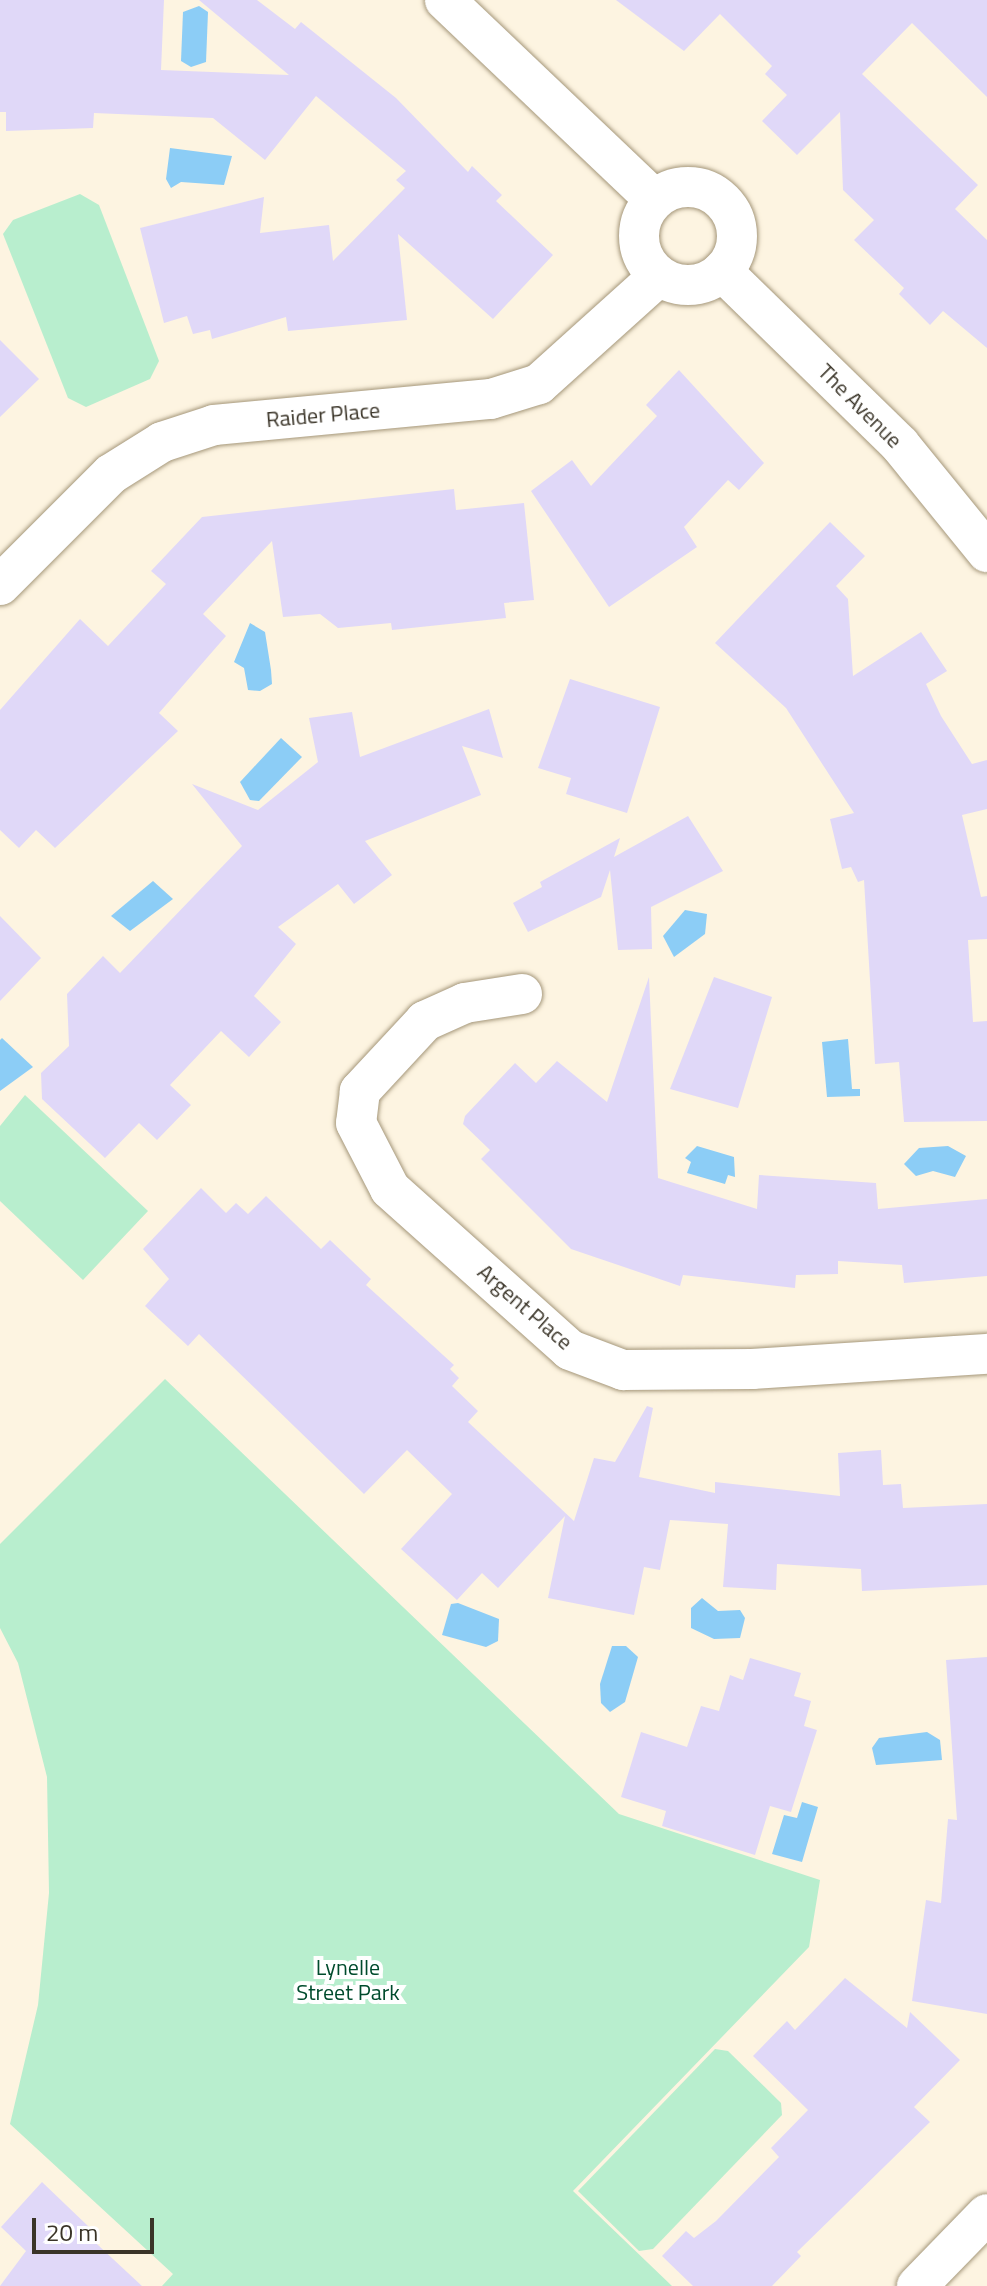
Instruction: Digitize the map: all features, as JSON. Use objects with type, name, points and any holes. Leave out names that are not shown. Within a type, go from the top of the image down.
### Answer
[{"type":"street","points":[[445,0],[654,199]]},
{"type":"street","points":[[685,187],[718,196],[736,224],[737,241],[722,271],[691,285],[659,276],[644,255],[639,230],[654,199],[685,187]]},
{"type":"street","name":"The Avenue","points":[[722,271],[900,445],[987,552]]},
{"type":"street","name":"Raider Place","points":[[0,585],[111,474],[162,442],[214,425],[491,399],[539,384],[659,276]]},
{"type":"street","name":"Argent Place","points":[[522,994],[465,1003],[425,1021],[360,1091],[356,1123],[390,1189],[570,1350],[623,1370],[752,1369],[987,1354]]},
{"type":"street","points":[[917,2286],[987,2214]]},
{"type":"green space","points":[[80,194],[99,205],[159,361],[150,379],[86,407],[68,398],[3,234],[13,220]]},
{"type":"green space","points":[[25,1095],[148,1211],[83,1280],[0,1201],[0,1126]]},
{"type":"green space","name":"Lynelle Street Park","points":[[165,1379],[619,1814],[820,1880],[809,1947],[573,2191],[672,2286],[162,2286],[173,2274],[10,2124],[38,2005],[49,1893],[47,1777],[18,1663],[0,1628],[0,1544]]},
{"type":"green space","points":[[715,2049],[728,2051],[781,2103],[782,2115],[653,2249],[639,2251],[578,2191]]},
{"type":"water","points":[[199,6],[208,12],[206,62],[191,67],[181,61],[183,12]]},
{"type":"water","points":[[170,148],[232,156],[224,185],[181,182],[171,188],[166,179]]},
{"type":"water","points":[[250,623],[265,632],[271,670],[272,684],[260,691],[248,690],[244,668],[234,662]]},
{"type":"water","points":[[281,738],[302,757],[259,801],[250,800],[240,782]]},
{"type":"water","points":[[153,881],[173,899],[130,931],[111,916]]},
{"type":"water","points":[[685,910],[707,914],[705,934],[674,957],[663,936]]},
{"type":"water","points":[[2,1038],[33,1067],[0,1091],[0,1040]]},
{"type":"water","points":[[848,1039],[852,1089],[860,1089],[860,1096],[827,1097],[822,1042]]},
{"type":"water","points":[[697,1146],[734,1157],[735,1177],[728,1175],[725,1184],[687,1173],[691,1162],[685,1158]]},
{"type":"water","points":[[948,1146],[966,1156],[955,1177],[933,1171],[916,1176],[904,1164],[919,1148]]},
{"type":"water","points":[[702,1598],[718,1611],[740,1610],[745,1618],[740,1638],[714,1639],[691,1628],[691,1608]]},
{"type":"water","points":[[458,1603],[499,1619],[498,1641],[486,1647],[442,1635],[451,1604]]},
{"type":"water","points":[[612,1646],[626,1646],[638,1657],[625,1702],[610,1712],[601,1703],[600,1684]]},
{"type":"water","points":[[927,1732],[940,1740],[942,1760],[876,1765],[872,1748],[879,1738]]},
{"type":"water","points":[[802,1802],[818,1807],[802,1862],[772,1854],[784,1815],[797,1818]]},
{"type":"building","points":[[0,0],[164,0],[161,70],[289,75],[199,0],[257,0],[295,29],[301,22],[396,98],[468,172],[472,166],[502,195],[496,201],[553,255],[493,319],[398,234],[407,320],[288,331],[286,317],[212,339],[210,330],[193,334],[187,316],[164,323],[140,228],[264,197],[260,233],[329,225],[333,261],[405,188],[396,180],[406,171],[316,96],[265,160],[213,118],[94,113],[93,128],[6,131],[6,112],[0,112]]},
{"type":"building","points":[[616,0],[987,0],[987,97],[912,23],[862,74],[978,185],[955,209],[987,240],[987,348],[943,311],[930,325],[899,294],[904,288],[854,240],[874,220],[843,190],[840,112],[797,155],[762,121],[787,95],[765,74],[772,66],[720,14],[684,51]]},
{"type":"building","points":[[0,340],[39,379],[0,417]]},
{"type":"building","points":[[679,370],[764,463],[739,490],[728,480],[684,527],[697,547],[609,607],[531,491],[572,460],[591,486],[657,416],[646,405]]},
{"type":"building","points":[[454,489],[456,510],[524,503],[534,600],[504,603],[506,618],[392,630],[391,623],[338,628],[320,614],[283,617],[272,541],[203,614],[226,636],[159,713],[178,731],[55,848],[36,830],[19,848],[0,830],[0,710],[80,619],[108,646],[166,584],[151,571],[202,517]]},
{"type":"building","points":[[830,522],[865,556],[836,586],[848,599],[853,676],[921,632],[947,671],[926,684],[941,716],[972,764],[987,760],[987,809],[962,815],[981,897],[987,896],[987,939],[968,940],[973,1022],[987,1021],[987,1121],[904,1122],[899,1062],[875,1064],[864,880],[858,882],[851,867],[842,869],[830,819],[854,813],[786,708],[715,643]]},
{"type":"building","points":[[570,679],[660,707],[627,813],[566,794],[571,778],[538,768]]},
{"type":"building","points":[[489,709],[503,758],[462,746],[481,795],[365,841],[392,875],[354,904],[338,884],[278,927],[296,944],[254,996],[281,1022],[249,1057],[221,1031],[170,1085],[191,1105],[157,1140],[139,1123],[105,1158],[42,1099],[41,1073],[69,1046],[67,994],[103,956],[120,973],[242,846],[192,784],[258,810],[318,762],[309,718],[352,712],[360,757]]},
{"type":"building","points":[[688,816],[723,871],[651,907],[652,949],[618,950],[610,870],[601,897],[528,932],[513,903],[542,887],[540,882],[620,838],[614,857]]},
{"type":"building","points":[[0,916],[41,958],[0,1001]]},
{"type":"building","points":[[649,977],[658,1178],[757,1209],[759,1175],[876,1183],[878,1209],[987,1199],[987,1276],[904,1283],[902,1265],[838,1261],[838,1274],[796,1275],[795,1288],[683,1275],[680,1286],[571,1249],[481,1159],[490,1150],[463,1124],[465,1116],[515,1063],[536,1083],[557,1061],[607,1102]]},
{"type":"building","points":[[714,977],[772,997],[738,1108],[670,1089]]},
{"type":"building","points":[[201,1188],[226,1213],[236,1203],[248,1214],[266,1196],[321,1249],[330,1240],[371,1279],[366,1285],[454,1365],[450,1369],[459,1378],[452,1386],[478,1411],[468,1422],[574,1521],[594,1458],[615,1462],[647,1406],[653,1408],[639,1477],[715,1493],[715,1482],[840,1496],[838,1453],[881,1450],[883,1485],[901,1484],[903,1508],[987,1504],[987,1585],[862,1591],[861,1569],[777,1564],[776,1590],[723,1587],[728,1524],[670,1520],[660,1570],[644,1567],[634,1615],[548,1598],[565,1516],[498,1588],[482,1573],[457,1600],[401,1549],[452,1494],[407,1450],[364,1494],[199,1334],[188,1346],[145,1306],[169,1279],[143,1249]]},
{"type":"building","points":[[987,1657],[987,2014],[912,2001],[926,1900],[941,1903],[948,1819],[957,1820],[946,1660]]},
{"type":"building","points":[[750,1658],[801,1673],[794,1696],[811,1701],[804,1726],[817,1730],[791,1812],[770,1806],[755,1855],[662,1826],[666,1811],[621,1797],[641,1732],[687,1747],[701,1706],[719,1711],[730,1675],[743,1680]]},
{"type":"building","points":[[845,1978],[907,2028],[910,2012],[960,2060],[914,2107],[930,2122],[797,2252],[801,2256],[772,2286],[693,2286],[662,2256],[686,2231],[694,2238],[716,2221],[779,2157],[771,2148],[808,2110],[753,2056],[787,2021],[795,2030]]},
{"type":"building","points":[[42,2182],[89,2227],[84,2232],[142,2286],[0,2286],[26,2251],[1,2227]]}]
